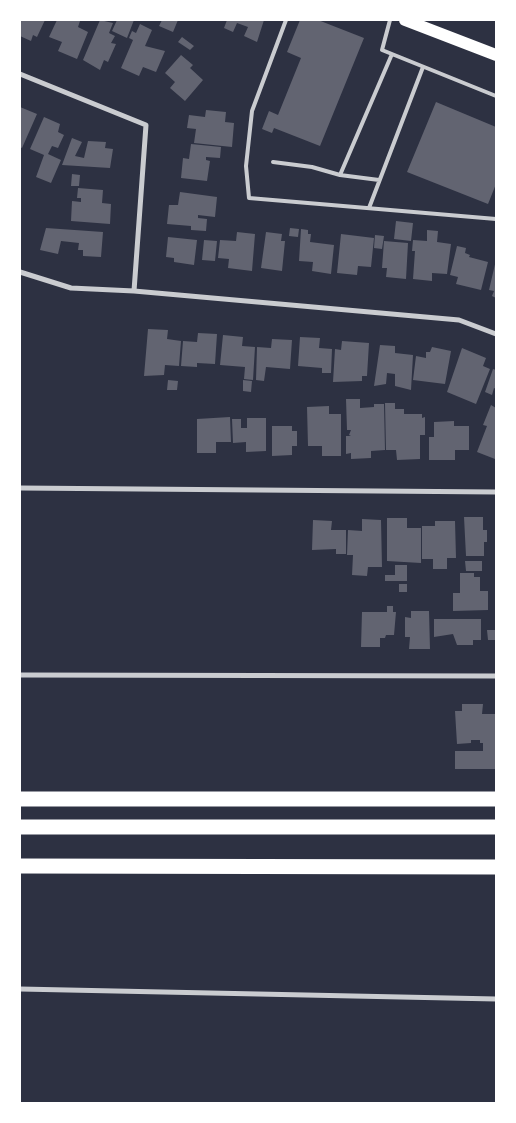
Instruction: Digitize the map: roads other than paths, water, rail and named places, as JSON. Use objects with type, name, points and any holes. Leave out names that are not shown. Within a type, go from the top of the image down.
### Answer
[{"type":"highway","points":[[20,799],[496,799]]},
{"type":"highway","points":[[20,827],[496,827]]},
{"type":"highway","points":[[20,866],[496,867]]},
{"type":"main road","points":[[405,20],[496,55]]},
{"type":"street","points":[[20,74],[146,125],[134,291]]},
{"type":"street","points":[[20,272],[71,288],[134,291],[459,320],[496,334]]},
{"type":"street","points":[[20,488],[496,492]]},
{"type":"street","points":[[20,675],[496,676]]},
{"type":"street","points":[[20,988],[496,998]]},
{"type":"lane","points":[[286,20],[252,111],[246,166],[249,198],[496,217]]},
{"type":"lane","points":[[390,20],[382,50],[496,96]]},
{"type":"lane","points":[[340,175],[392,54]]},
{"type":"lane","points":[[369,208],[422,67]]},
{"type":"lane","points":[[273,162],[312,168],[340,175],[379,180]]}]
